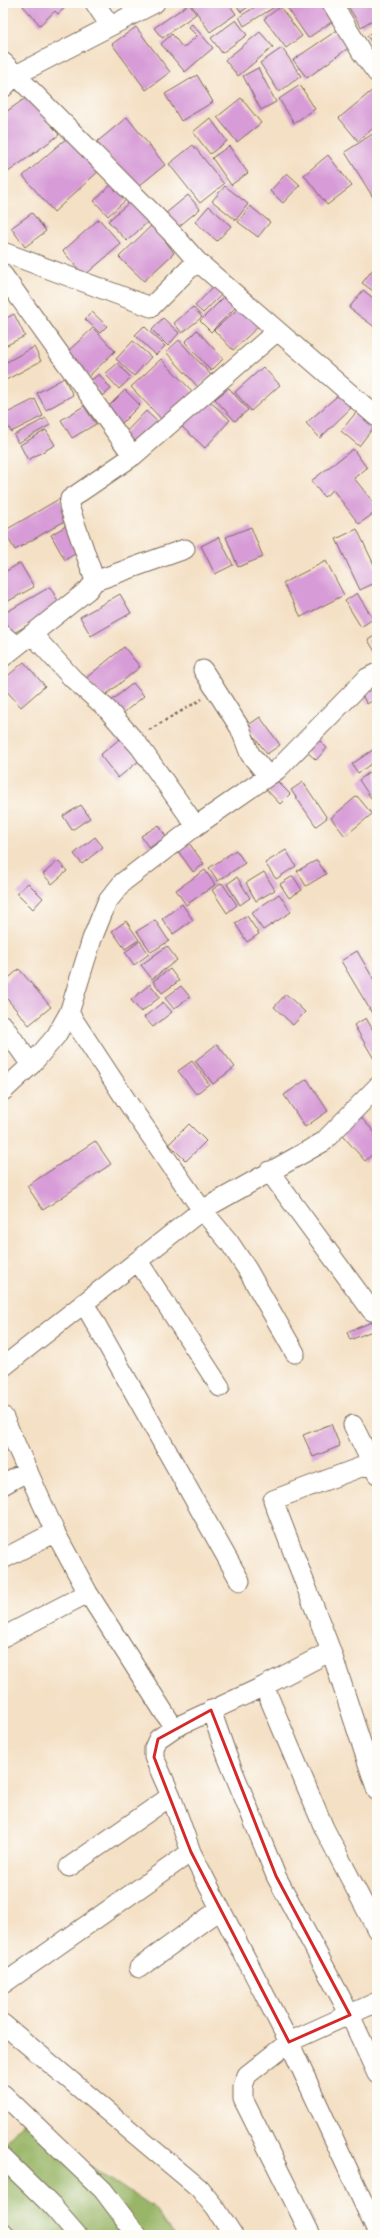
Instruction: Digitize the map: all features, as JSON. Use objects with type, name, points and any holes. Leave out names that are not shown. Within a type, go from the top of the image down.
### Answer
[{"type":"street","points":[[95,3],[110,26]]},
{"type":"street","points":[[3,88],[10,68],[110,26],[155,3]]},
{"type":"street","points":[[332,3],[362,53],[377,73]]},
{"type":"street","points":[[10,68],[169,230],[197,261],[377,417]]},
{"type":"street","points":[[3,252],[150,307],[197,261]]},
{"type":"street","points":[[3,275],[133,456]]},
{"type":"street","points":[[96,581],[69,502],[133,456],[277,331]]},
{"type":"street","points":[[7,646],[32,634],[88,590],[96,581],[184,549]]},
{"type":"street","points":[[32,634],[73,679],[107,709],[133,739],[196,826]]},
{"type":"street","points":[[203,670],[240,728],[250,754],[268,776]]},
{"type":"street","points":[[3,1091],[31,1066],[56,1036],[69,1013],[92,939],[108,902],[122,882],[196,826],[277,770],[367,678],[377,673]]},
{"type":"street","points":[[69,1013],[130,1106],[202,1210],[229,1242],[248,1269],[294,1353]]},
{"type":"street","points":[[3,1025],[31,1066]]},
{"type":"street","points":[[3,1367],[202,1210],[323,1142],[377,1087]]},
{"type":"street","points":[[269,1171],[372,1311]]},
{"type":"street","points":[[138,1261],[220,1387]]},
{"type":"street","points":[[84,1303],[240,1581]]},
{"type":"street","points":[[3,1416],[55,1532],[88,1593],[174,1728]]},
{"type":"street","points":[[353,1425],[375,1466],[273,1500],[331,1651],[373,1769],[377,1791]]},
{"type":"street","points":[[3,1485],[28,1471]]},
{"type":"street","points":[[3,1559],[55,1532]]},
{"type":"street","points":[[3,1637],[88,1593]]},
{"type":"street","points":[[331,1651],[264,1686],[174,1728],[158,1739],[154,1748],[154,1757],[171,1796],[191,1852],[289,2042],[377,2232]]},
{"type":"street","points":[[264,1686],[324,1828],[377,1930]]},
{"type":"street","points":[[211,1710],[227,1756],[276,1876],[350,2015],[377,2074]]},
{"type":"street","points":[[70,1867],[171,1796]]},
{"type":"street","points":[[3,1984],[191,1852]]},
{"type":"street","points":[[139,1968],[220,1909]]},
{"type":"street","points":[[311,2235],[243,2098],[243,2086],[247,2076],[289,2042],[377,2002]]},
{"type":"street","points":[[5,2029],[198,2188],[216,2209],[233,2235]]},
{"type":"street","points":[[4,2098],[103,2190],[137,2235]]},
{"type":"street","points":[[3,2158],[52,2206],[77,2235]]},
{"type":"path","points":[[133,739],[216,692]]},
{"type":"highlighted area","points":[[211,1710],[276,1876],[350,2015],[289,2042],[191,1852],[154,1757],[158,1739]]},
{"type":"green space","points":[[24,2122],[155,2209],[175,2235],[3,2235],[3,2144]]},
{"type":"building","points":[[26,3],[70,3],[58,14],[55,11],[40,25],[23,6]]},
{"type":"building","points":[[190,3],[228,3],[236,14],[210,32]]},
{"type":"building","points":[[235,3],[254,3],[241,12]]},
{"type":"building","points":[[261,3],[274,3],[276,6],[244,26],[239,17]]},
{"type":"building","points":[[284,3],[321,3],[333,21],[308,38]]},
{"type":"building","points":[[350,3],[377,3],[377,17],[361,27],[347,5]]},
{"type":"building","points":[[189,4],[196,14],[162,38],[154,28]]},
{"type":"building","points":[[280,7],[302,36],[286,48],[264,19]]},
{"type":"building","points":[[236,20],[247,35],[222,53],[211,38]]},
{"type":"building","points":[[192,24],[213,48],[185,72],[161,44],[172,34],[183,48],[197,36],[188,27]]},
{"type":"building","points":[[136,27],[170,72],[146,90],[112,44]]},
{"type":"building","points":[[339,29],[351,46],[307,78],[293,60]]},
{"type":"building","points":[[377,29],[377,48],[367,36]]},
{"type":"building","points":[[260,32],[273,47],[238,76],[225,60]]},
{"type":"building","points":[[282,48],[301,76],[279,92],[260,63]]},
{"type":"building","points":[[258,68],[276,102],[261,110],[243,76]]},
{"type":"building","points":[[197,75],[213,102],[181,121],[165,94]]},
{"type":"building","points":[[300,85],[315,109],[294,123],[279,99]]},
{"type":"building","points":[[374,89],[377,93],[377,125],[358,141],[339,118]]},
{"type":"building","points":[[30,95],[59,135],[4,175],[3,114]]},
{"type":"building","points":[[241,98],[261,123],[237,142],[217,117]]},
{"type":"building","points":[[127,117],[165,165],[135,189],[97,142]]},
{"type":"building","points":[[210,118],[227,141],[210,154],[193,132]]},
{"type":"building","points":[[374,133],[377,138],[377,197],[374,199],[345,152]]},
{"type":"building","points":[[69,136],[100,170],[54,212],[23,176]]},
{"type":"building","points":[[193,145],[224,184],[200,203],[169,164]]},
{"type":"building","points":[[229,146],[248,173],[231,185],[212,158]]},
{"type":"building","points":[[328,155],[352,186],[327,205],[304,175]]},
{"type":"building","points":[[287,173],[300,185],[283,203],[270,191]]},
{"type":"building","points":[[114,182],[128,198],[108,216],[94,201]]},
{"type":"building","points":[[225,186],[248,204],[236,220],[212,201]]},
{"type":"building","points":[[188,195],[200,209],[177,228],[165,214]]},
{"type":"building","points":[[132,200],[152,218],[127,241],[108,221]]},
{"type":"building","points":[[209,206],[231,226],[217,241],[195,222]]},
{"type":"building","points":[[250,206],[270,222],[258,237],[238,222]]},
{"type":"building","points":[[32,213],[46,231],[25,247],[11,228]]},
{"type":"building","points":[[99,219],[121,244],[84,276],[63,251]]},
{"type":"building","points":[[153,224],[174,253],[144,281],[119,257]]},
{"type":"building","points":[[377,264],[377,294],[362,283]]},
{"type":"building","points":[[217,283],[225,291],[203,313],[195,306]]},
{"type":"building","points":[[363,290],[377,301],[376,328],[349,308]]},
{"type":"building","points":[[227,294],[238,305],[211,332],[200,321]]},
{"type":"building","points":[[241,306],[260,325],[233,350],[214,330]]},
{"type":"building","points":[[193,307],[202,317],[182,333],[174,323]]},
{"type":"building","points":[[92,312],[107,326],[100,333],[85,319]]},
{"type":"building","points":[[14,314],[25,336],[3,347],[3,320]]},
{"type":"building","points":[[163,318],[179,333],[168,346],[152,330]]},
{"type":"building","points":[[144,326],[165,346],[156,355],[135,335]]},
{"type":"building","points":[[93,328],[115,351],[88,377],[66,353]]},
{"type":"building","points":[[197,330],[223,359],[211,371],[185,342]]},
{"type":"building","points":[[179,340],[211,375],[198,387],[166,352]]},
{"type":"building","points":[[133,341],[151,357],[134,376],[116,359]]},
{"type":"building","points":[[34,347],[41,361],[4,381],[3,364]]},
{"type":"building","points":[[161,359],[196,395],[166,424],[131,387]]},
{"type":"building","points":[[118,363],[131,378],[119,389],[105,374]]},
{"type":"building","points":[[263,367],[280,385],[251,411],[235,392]]},
{"type":"building","points":[[99,374],[111,389],[103,396],[90,381]]},
{"type":"building","points":[[64,378],[73,395],[46,410],[37,393]]},
{"type":"building","points":[[229,388],[248,410],[235,421],[215,399]]},
{"type":"building","points":[[125,390],[140,405],[120,425],[105,410]]},
{"type":"building","points":[[341,393],[355,404],[320,438],[306,423]]},
{"type":"building","points":[[204,396],[230,420],[205,448],[179,424]]},
{"type":"building","points":[[35,399],[43,416],[11,432],[3,415]]},
{"type":"building","points":[[84,406],[96,424],[72,438],[61,420]]},
{"type":"building","points":[[358,410],[376,424],[359,446],[341,431]]},
{"type":"building","points":[[146,411],[160,424],[134,450],[121,437]]},
{"type":"building","points":[[46,418],[50,425],[18,443],[14,435]]},
{"type":"building","points":[[46,430],[55,445],[28,460],[20,445]]},
{"type":"building","points":[[353,449],[367,468],[354,478],[377,507],[377,511],[359,524],[333,490],[324,497],[311,481]]},
{"type":"building","points":[[59,499],[70,518],[15,550],[4,531]]},
{"type":"building","points":[[69,524],[83,549],[65,560],[51,535]]},
{"type":"building","points":[[251,527],[263,557],[238,567],[226,537]]},
{"type":"building","points":[[357,529],[377,571],[377,582],[360,590],[336,539]]},
{"type":"building","points":[[219,537],[233,565],[215,574],[201,546]]},
{"type":"building","points":[[326,561],[344,595],[301,617],[283,583]]},
{"type":"building","points":[[20,563],[34,587],[3,604],[3,573]]},
{"type":"building","points":[[50,587],[61,606],[12,634],[3,618],[3,614]]},
{"type":"building","points":[[357,593],[373,619],[361,627],[345,601]]},
{"type":"building","points":[[120,594],[131,613],[91,636],[80,617]]},
{"type":"building","points":[[377,634],[377,655],[368,640]]},
{"type":"building","points":[[124,647],[140,667],[102,698],[86,678]]},
{"type":"building","points":[[24,662],[45,686],[21,707],[3,687],[3,680]]},
{"type":"building","points":[[133,683],[144,696],[121,715],[110,702]]},
{"type":"building","points":[[377,686],[377,698],[367,704],[362,695]]},
{"type":"building","points":[[260,717],[280,745],[267,754],[247,726]]},
{"type":"building","points":[[122,737],[140,760],[118,778],[100,755]]},
{"type":"building","points":[[316,737],[327,748],[316,760],[305,750]]},
{"type":"building","points":[[377,747],[377,760],[358,773],[352,764]]},
{"type":"building","points":[[377,767],[377,794],[371,798],[359,780]]},
{"type":"building","points":[[273,777],[290,794],[280,804],[263,786]]},
{"type":"building","points":[[303,782],[327,818],[316,826],[291,790]]},
{"type":"building","points":[[357,796],[372,814],[345,836],[331,818]]},
{"type":"building","points":[[81,805],[90,818],[72,830],[63,816]]},
{"type":"building","points":[[159,825],[166,837],[149,848],[141,836]]},
{"type":"building","points":[[95,837],[103,847],[82,864],[74,854]]},
{"type":"building","points":[[189,843],[204,864],[193,872],[178,851]]},
{"type":"building","points":[[236,850],[245,863],[218,881],[209,868]]},
{"type":"building","points":[[286,850],[296,866],[276,879],[265,863]]},
{"type":"building","points":[[317,860],[326,874],[306,886],[297,871]]},
{"type":"building","points":[[58,861],[67,871],[52,884],[43,874]]},
{"type":"building","points":[[205,870],[215,885],[186,905],[176,890]]},
{"type":"building","points":[[264,872],[275,890],[256,901],[246,883]]},
{"type":"building","points":[[293,876],[302,890],[289,898],[280,884]]},
{"type":"building","points":[[237,877],[250,898],[240,905],[227,884]]},
{"type":"building","points":[[28,883],[43,898],[33,909],[17,893]]},
{"type":"building","points":[[222,883],[237,905],[227,913],[212,890]]},
{"type":"building","points":[[279,894],[291,912],[263,930],[251,913]]},
{"type":"building","points":[[182,904],[193,920],[173,934],[162,919]]},
{"type":"building","points":[[247,916],[259,934],[247,942],[235,923]]},
{"type":"building","points":[[155,920],[169,941],[151,952],[137,931]]},
{"type":"building","points":[[126,921],[139,940],[125,949],[112,931]]},
{"type":"building","points":[[140,941],[149,954],[134,965],[125,952]]},
{"type":"building","points":[[167,946],[177,960],[152,979],[141,965]]},
{"type":"building","points":[[357,951],[377,985],[377,1010],[372,1013],[341,961]]},
{"type":"building","points":[[19,969],[51,1007],[29,1025],[3,994],[3,983]]},
{"type":"building","points":[[170,969],[179,981],[162,993],[153,981]]},
{"type":"building","points":[[150,984],[160,997],[141,1012],[131,1000]]},
{"type":"building","points":[[181,986],[190,997],[174,1009],[165,998]]},
{"type":"building","points":[[286,994],[305,1012],[293,1025],[274,1007]]},
{"type":"building","points":[[163,1002],[172,1012],[153,1027],[144,1017]]},
{"type":"building","points":[[366,1018],[377,1037],[377,1064],[354,1025]]},
{"type":"building","points":[[217,1044],[235,1067],[213,1084],[195,1061]]},
{"type":"building","points":[[192,1061],[209,1084],[196,1094],[178,1071]]},
{"type":"building","points":[[307,1079],[328,1111],[305,1127],[284,1095]]},
{"type":"building","points":[[356,1112],[377,1135],[377,1150],[365,1161],[337,1129]]},
{"type":"building","points":[[189,1124],[206,1141],[186,1161],[169,1144]]},
{"type":"building","points":[[95,1141],[111,1164],[43,1210],[27,1186]]},
{"type":"building","points":[[377,1320],[377,1329],[350,1340],[347,1332]]},
{"type":"building","points":[[331,1424],[340,1446],[313,1457],[303,1435]]}]
